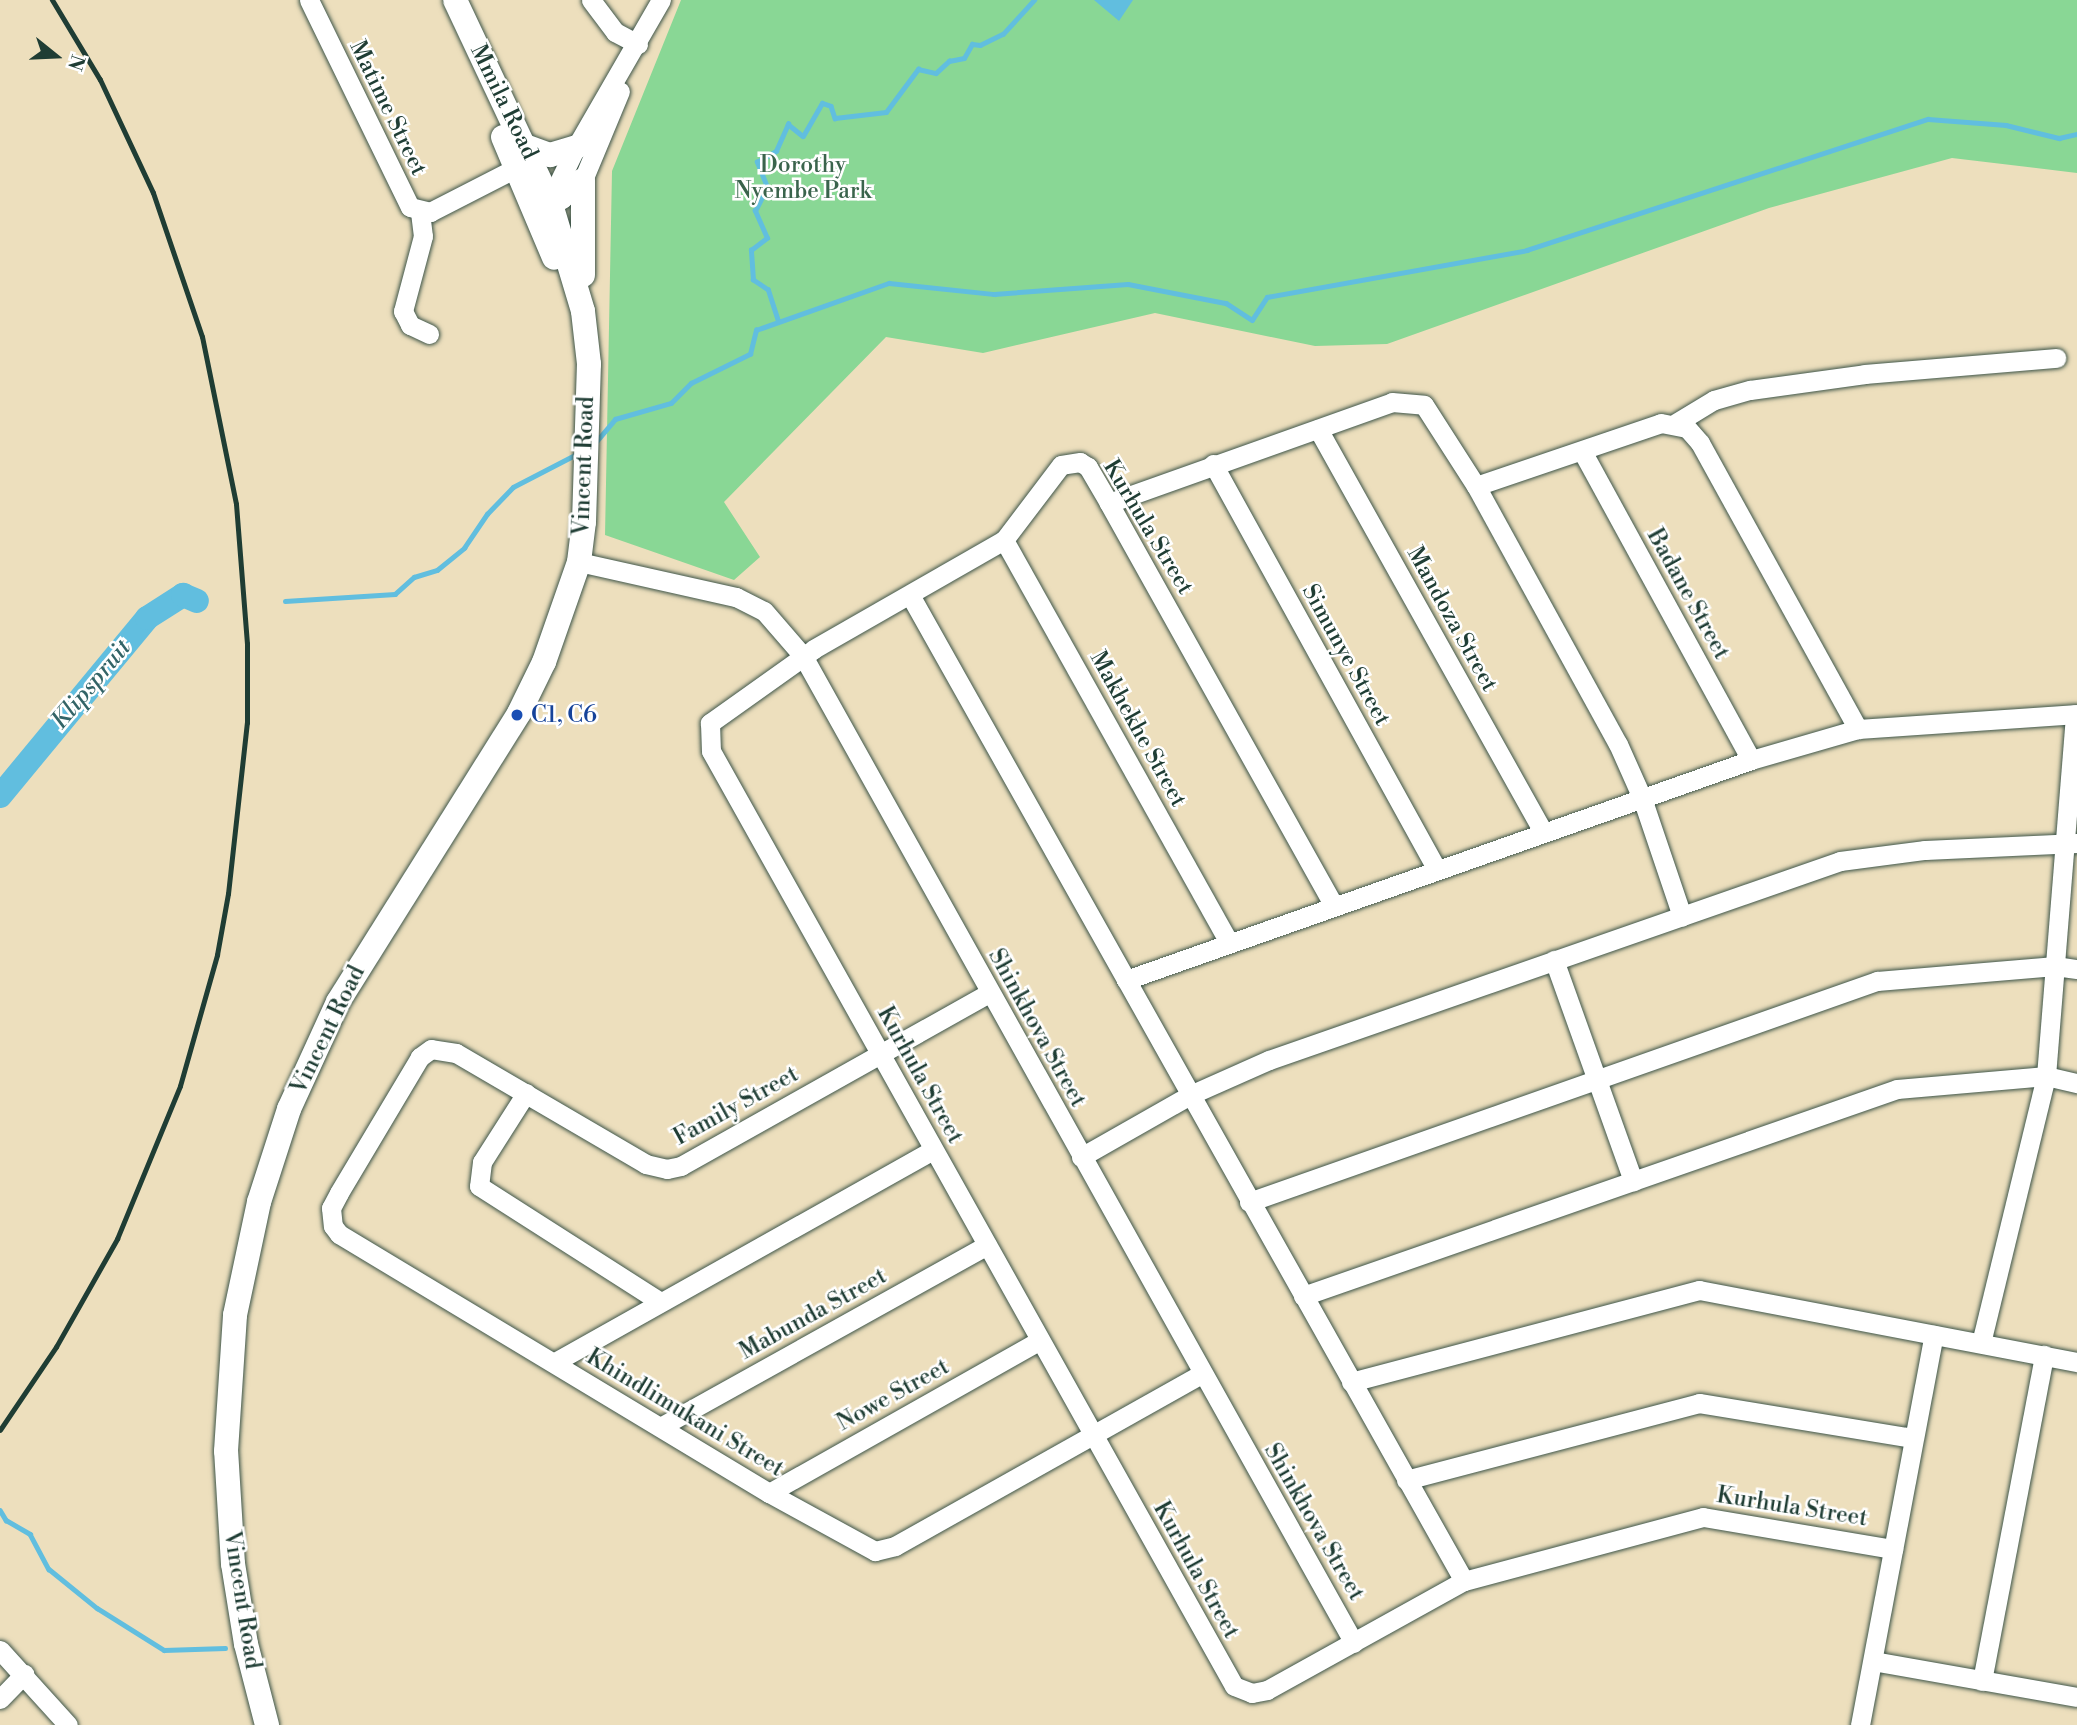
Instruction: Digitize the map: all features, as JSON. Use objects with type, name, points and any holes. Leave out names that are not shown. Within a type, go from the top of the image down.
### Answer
[{"type":"main road","name":"Mmila Road","points":[[444,0],[521,157]]},
{"type":"main road","name":"Mmila Road","points":[[455,0],[540,200]]},
{"type":"main road","points":[[521,157],[556,155],[576,147]]},
{"type":"main road","points":[[575,303],[583,180]]},
{"type":"main road","name":"Vincent Road","points":[[267,1725],[246,1644],[233,1564],[227,1462],[235,1315],[259,1202],[289,1109],[326,1027],[519,713],[558,629],[579,562],[587,496],[587,380],[575,303],[540,200]]},
{"type":"street","name":"Matime Street","points":[[309,0],[403,197],[420,212],[430,212],[521,157]]},
{"type":"street","points":[[591,0],[615,32],[638,44]]},
{"type":"street","points":[[540,200],[576,147],[638,44],[661,0]]},
{"type":"street","points":[[540,200],[583,180],[638,44]]},
{"type":"street","points":[[420,212],[423,236],[403,312],[410,326],[429,334]]},
{"type":"street","points":[[1676,424],[1714,400],[1750,390],[1865,373],[2056,358]]},
{"type":"street","points":[[1109,503],[1392,402],[1415,401],[1431,412],[1476,486],[1618,744],[1642,798],[1682,916]]},
{"type":"street","points":[[1476,486],[1661,423],[1676,424],[1693,433],[1858,729]]},
{"type":"street","name":"Mandoza Street","points":[[1318,429],[1543,832]]},
{"type":"street","name":"Badane Street","points":[[1582,452],[1751,760]]},
{"type":"street","name":"Kurhula Street","points":[[1334,906],[1088,467],[1066,462],[1004,540],[803,656],[710,723],[708,742],[1234,1686],[1252,1693],[1267,1690],[1464,1581],[1703,1517],[1893,1549]]},
{"type":"street","name":"Simunye Street","points":[[1213,464],[1437,869]]},
{"type":"street","name":"Makhekhe Street","points":[[1004,540],[1229,942]]},
{"type":"street","name":"Shinkhova Street","points":[[579,562],[743,599],[780,626],[803,656],[1354,1643]]},
{"type":"street","points":[[910,595],[1464,1581]]},
{"type":"street","points":[[1126,980],[1751,760],[1858,729],[2076,714],[2071,842],[2055,966],[2046,1076],[1982,1343]]},
{"type":"street","points":[[1081,1157],[1190,1095],[1269,1060],[1840,861],[1875,854],[2071,842]]},
{"type":"street","points":[[1554,960],[1633,1181]]},
{"type":"street","points":[[1249,1202],[1595,1077],[1877,981],[2055,966],[2077,969]]},
{"type":"street","name":"Family Street","points":[[431,1049],[446,1048],[646,1164],[667,1169],[681,1166],[989,993]]},
{"type":"street","name":"Khindlimukani Street","points":[[431,1049],[420,1057],[331,1208],[333,1226],[339,1234],[662,1426],[769,1493],[866,1548],[884,1550],[1202,1374]]},
{"type":"street","points":[[1303,1296],[1897,1089],[2046,1076],[2077,1083]]},
{"type":"street","points":[[526,1093],[482,1162],[479,1186],[659,1301]]},
{"type":"street","points":[[555,1362],[659,1301],[933,1150]]},
{"type":"street","name":"Mabunda Street","points":[[662,1426],[987,1245]]},
{"type":"street","points":[[1351,1382],[1699,1290],[2077,1362]]},
{"type":"street","points":[[1860,1725],[1934,1335]]},
{"type":"street","name":"Nowe Street","points":[[769,1493],[1040,1340]]},
{"type":"street","points":[[1982,1681],[2044,1355]]},
{"type":"street","points":[[1406,1480],[1699,1403],[1913,1438]]},
{"type":"street","points":[[0,1650],[68,1725]]},
{"type":"street","points":[[1873,1661],[2077,1697]]},
{"type":"street","points":[[0,1699],[24,1674]]},
{"type":"green space","name":"Dorothy Nyembe Park","points":[[681,0],[2077,0],[2077,173],[1952,158],[1769,208],[1387,344],[1315,346],[1155,313],[983,353],[886,337],[724,502],[760,557],[734,580],[605,535],[612,171]]},
{"type":"water","points":[[1094,0],[1133,0],[1119,21]]},
{"type":"waterway","points":[[778,321],[768,290],[753,280],[751,250],[767,238],[755,211],[767,187],[757,162],[776,151],[788,124],[803,136],[822,103],[831,106],[835,118],[886,112],[918,69],[936,73],[949,61],[964,58],[972,44],[980,45],[1003,34],[1034,0]]},
{"type":"waterway","points":[[595,443],[615,419],[671,403],[691,383],[750,354],[756,330],[889,283],[994,294],[1128,284],[1226,303],[1252,320],[1267,297],[1527,250],[1928,119],[2006,125],[2059,138],[2077,134]]},
{"type":"waterway","points":[[285,601],[395,594],[414,577],[437,570],[464,548],[487,514],[513,487],[579,453]]},
{"type":"waterway","name":"Klipspruit","points":[[0,796],[147,618],[183,595],[197,601]]},
{"type":"waterway","points":[[0,1510],[6,1520],[30,1534],[49,1569],[97,1608],[164,1650],[225,1648]]},
{"type":"railway","points":[[0,1430],[56,1347],[117,1239],[180,1086],[217,955],[228,894],[247,723],[247,644],[236,504],[202,337],[153,193],[100,80],[52,0]]},
{"type":"place","name":"C1, C6","points":[[517,715]]}]
